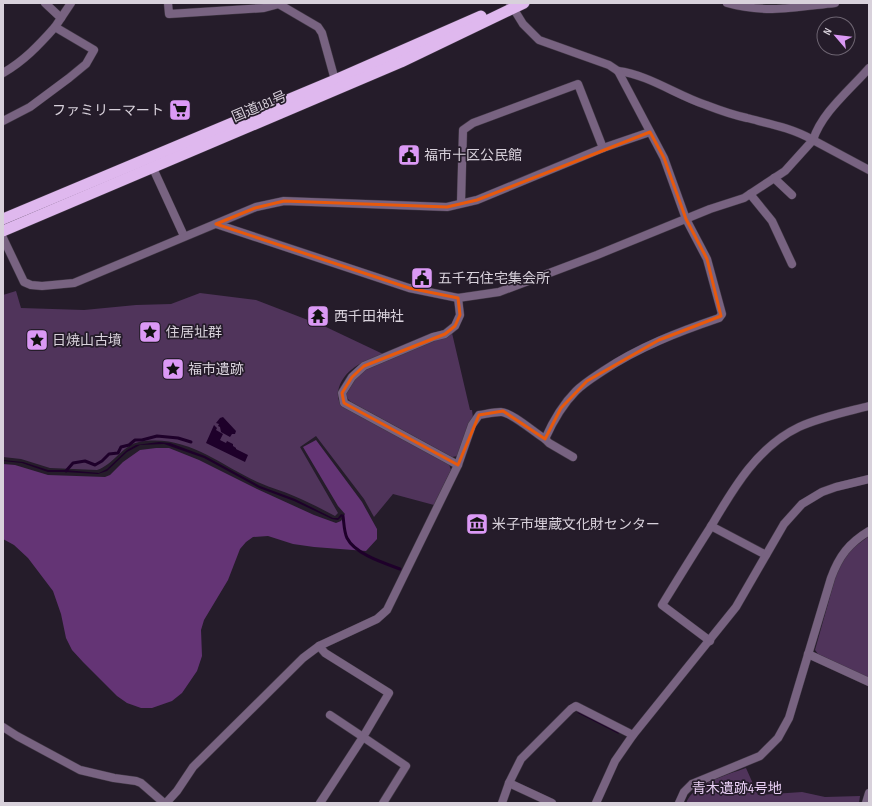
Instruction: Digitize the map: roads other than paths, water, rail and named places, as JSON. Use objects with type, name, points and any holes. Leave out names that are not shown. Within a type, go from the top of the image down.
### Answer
[{"type":"highway","name":"国道181号","points":[[3,231],[150,163],[336,80],[511,5],[524,3]]},
{"type":"highway","name":"国道181号","points":[[3,219],[150,163],[401,62],[511,5]]},
{"type":"street","points":[[45,3],[61,18]]},
{"type":"street","points":[[3,73],[15,66],[37,47],[55,27],[71,3]]},
{"type":"street","points":[[168,3],[169,14],[264,8],[278,4],[318,27],[322,33],[336,80]]},
{"type":"street","points":[[727,3],[754,9],[768,10],[835,3]]},
{"type":"street","points":[[511,5],[523,24],[539,40],[609,65],[618,71],[632,73],[706,105],[744,118],[784,127],[798,132],[869,170]]},
{"type":"street","points":[[3,121],[30,107],[69,78],[86,64],[94,50],[55,27]]},
{"type":"street","points":[[216,224],[409,288],[458,298],[499,292],[597,256],[750,194],[785,171],[813,140],[816,132],[841,97],[869,68]]},
{"type":"street","points":[[545,439],[552,423],[562,408],[576,391],[588,381],[618,361],[659,340],[721,316],[722,310],[707,259],[686,219],[664,158],[618,71]]},
{"type":"street","points":[[460,203],[463,130],[473,123],[578,84],[603,148]]},
{"type":"street","points":[[3,238],[24,282],[31,285],[42,286],[74,282],[256,207],[284,201],[446,207],[477,200],[603,148],[650,132]]},
{"type":"street","points":[[150,163],[184,236]]},
{"type":"street","points":[[774,178],[792,195]]},
{"type":"street","points":[[750,194],[772,221],[792,264]]},
{"type":"street","points":[[458,298],[460,315],[455,326],[445,334],[433,337],[364,366],[352,377],[342,393],[344,403],[458,465]]},
{"type":"street","points":[[710,642],[662,605],[726,500],[750,466],[777,442],[799,427],[869,406]]},
{"type":"street","points":[[3,727],[16,736],[80,770],[141,783],[165,803],[177,792],[193,767],[303,658],[319,646],[377,619],[387,610],[458,465],[472,425],[479,415],[503,411],[549,443],[573,457]]},
{"type":"street","points":[[596,803],[615,761],[633,735],[710,642],[736,607],[784,524],[802,504],[829,490],[869,479]]},
{"type":"street","points":[[711,526],[766,555]]},
{"type":"street","points":[[679,803],[684,792],[692,784],[760,756],[778,738],[789,718],[837,562],[849,546],[869,531]]},
{"type":"street","points":[[319,646],[325,653],[389,693],[363,737],[320,803]]},
{"type":"street","points":[[808,654],[869,682]]},
{"type":"street","points":[[502,803],[509,783],[521,759],[571,708],[576,706],[633,735]]},
{"type":"street","points":[[330,715],[406,766],[383,803]]},
{"type":"street","points":[[509,783],[552,803]]},
{"type":"street","points":[[866,803],[869,793]]},
{"type":"waterway","points":[[66,471],[73,463],[85,461],[95,465],[109,454],[118,453],[121,447],[129,445],[135,440],[142,440],[157,436],[178,438],[191,442]]},
{"type":"waterway","points":[[343,516],[345,533],[351,544],[356,549],[370,557],[400,569]]},
{"type":"waterway","points":[[579,712],[618,732]]},
{"type":"place","name":"ファミリーマート","points":[[180,110]]},
{"type":"place","name":"福市十区公民館","points":[[409,155]]},
{"type":"place","name":"五千石住宅集会所","points":[[422,278]]},
{"type":"place","name":"西千田神社","points":[[318,316]]},
{"type":"place","name":"住居址群","points":[[150,332]]},
{"type":"place","name":"日焼山古墳","points":[[37,340]]},
{"type":"place","name":"福市遺跡","points":[[173,369]]},
{"type":"place","name":"米子市埋蔵文化財センター","points":[[477,524]]},
{"type":"park label","name":"青木遺跡4号地","points":[[737,788]]}]
